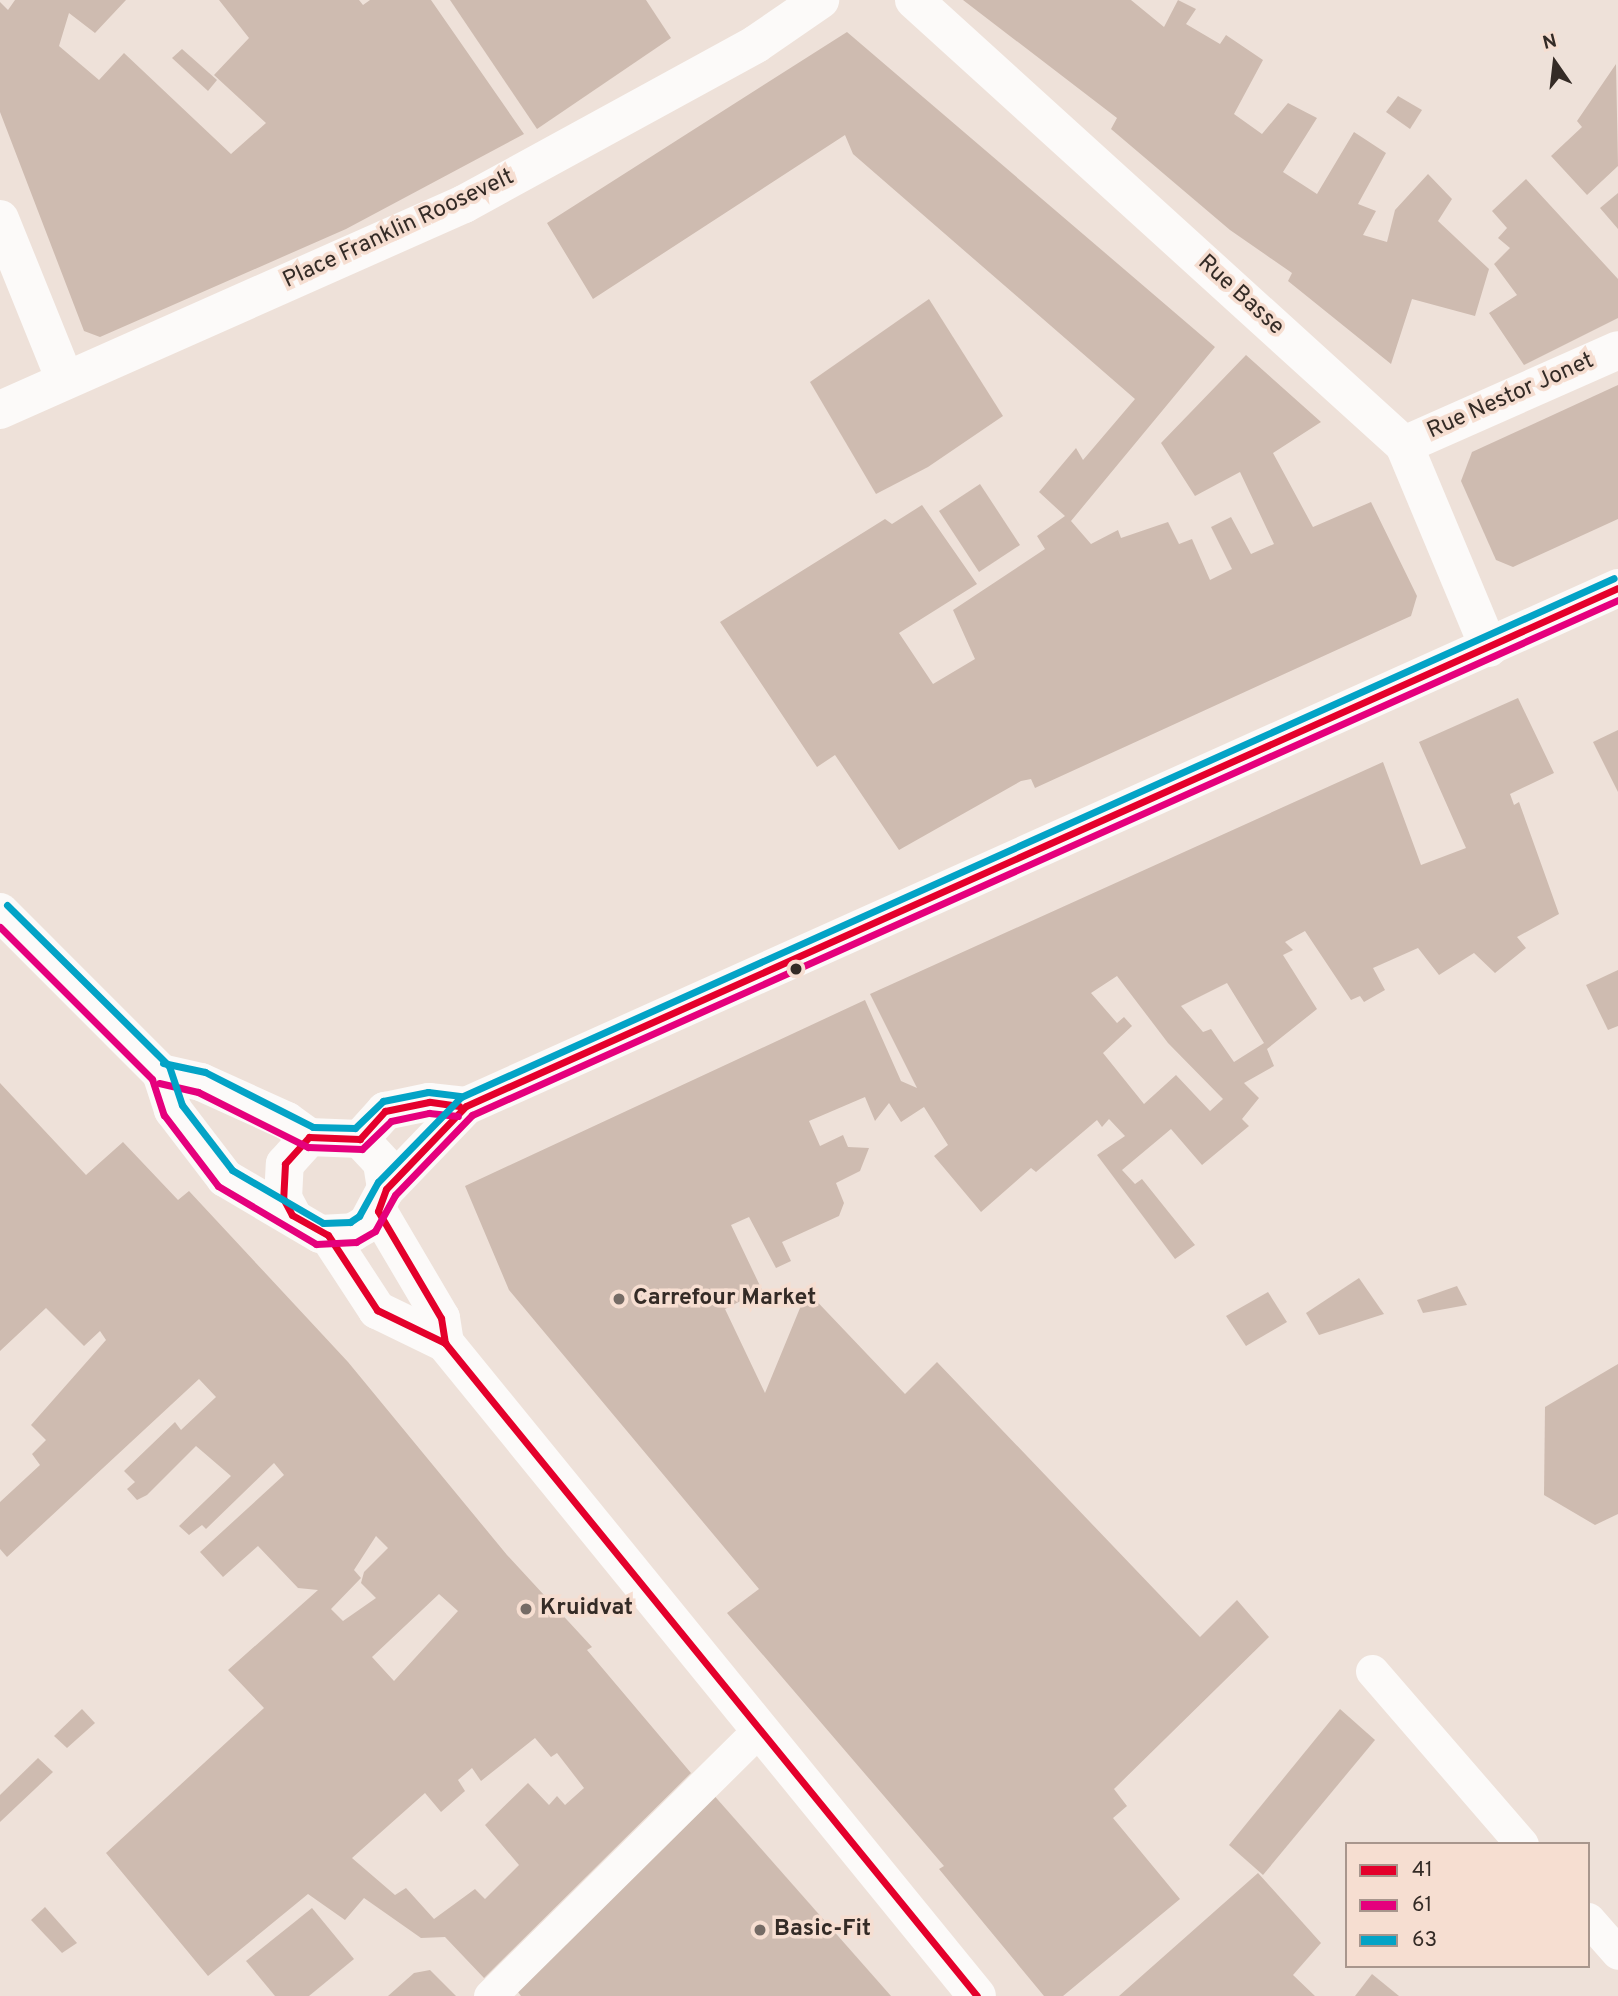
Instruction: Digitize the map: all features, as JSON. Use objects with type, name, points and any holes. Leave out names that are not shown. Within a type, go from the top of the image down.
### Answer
[{"type":"main road","name":"Place Franklin Roosevelt","points":[[0,410],[464,204],[756,44],[820,0]]},
{"type":"main road","name":"Rue Basse","points":[[914,0],[1404,445],[1489,648]]},
{"type":"main road","points":[[0,219],[65,380]]},
{"type":"main road","name":"Rue Nestor Jonet","points":[[1404,445],[1618,349]]},
{"type":"main road","points":[[328,1235],[353,1232],[466,1107],[1618,588]]},
{"type":"main road","points":[[0,912],[161,1073],[173,1110],[225,1178],[328,1235],[377,1310],[445,1343],[977,1996]]},
{"type":"main road","points":[[161,1073],[201,1082],[287,1121],[309,1137],[360,1139],[382,1163],[382,1200],[442,1318],[445,1343]]},
{"type":"main road","points":[[360,1139],[385,1111],[429,1102],[466,1107]]},
{"type":"main road","points":[[292,1215],[284,1198],[285,1164],[309,1137]]},
{"type":"lane","points":[[1372,1671],[1520,1842]]},
{"type":"lane","points":[[489,1996],[760,1729]]},
{"type":"lane","points":[[1590,1921],[1618,1953]]},
{"type":"building","points":[[15,0],[126,0],[95,33],[69,13],[59,46],[99,80],[124,53],[231,154],[266,123],[214,75],[249,38],[219,0],[359,0],[363,5],[370,0],[431,0],[524,134],[346,229],[100,337],[84,331],[0,112],[0,2],[8,10]]},
{"type":"building","points":[[450,0],[646,0],[671,38],[537,129]]},
{"type":"building","points":[[963,0],[1131,0],[1164,27],[1178,0],[1196,9],[1186,24],[1220,44],[1226,35],[1263,60],[1234,114],[1262,134],[1288,103],[1317,118],[1283,172],[1317,194],[1354,132],[1386,153],[1358,204],[1376,211],[1363,235],[1387,242],[1395,210],[1428,174],[1452,199],[1438,221],[1489,269],[1475,316],[1412,299],[1391,364],[1288,281],[1292,273],[1230,230],[1111,129],[1117,118]]},
{"type":"building","points":[[847,32],[1215,347],[1071,521],[1091,544],[1118,530],[1121,538],[1168,522],[1179,544],[1192,539],[1210,580],[1232,569],[1211,527],[1231,517],[1251,554],[1274,544],[1240,472],[1195,496],[1161,443],[1246,355],[1321,422],[1273,453],[1313,527],[1371,502],[1417,596],[1411,616],[1035,788],[1031,779],[1021,781],[899,850],[835,755],[817,767],[720,622],[885,519],[892,524],[922,505],[977,584],[899,633],[933,684],[975,659],[953,610],[1045,549],[1037,536],[1065,516],[1039,492],[1076,448],[1083,460],[1135,399],[853,154],[845,135],[593,299],[547,223]]},
{"type":"building","points":[[182,49],[217,80],[208,91],[172,58]]},
{"type":"building","points":[[1616,64],[1618,166],[1587,195],[1551,156],[1582,127],[1577,121]]},
{"type":"building","points":[[1398,96],[1422,110],[1410,129],[1386,112]]},
{"type":"building","points":[[1526,179],[1618,279],[1618,318],[1524,365],[1489,313],[1517,295],[1494,264],[1510,248],[1498,238],[1507,228],[1492,211]]},
{"type":"building","points":[[1618,193],[1618,229],[1600,208]]},
{"type":"building","points":[[929,299],[1003,416],[928,467],[876,494],[810,382]]},
{"type":"building","points":[[1618,385],[1618,519],[1513,567],[1496,560],[1461,481],[1472,452]]},
{"type":"building","points":[[980,484],[1020,545],[979,572],[939,511]]},
{"type":"building","points":[[1518,698],[1554,773],[1510,794],[1514,805],[1519,802],[1559,914],[1517,937],[1526,948],[1495,973],[1474,953],[1439,975],[1418,948],[1373,968],[1385,990],[1364,1002],[1360,996],[1351,1000],[1305,931],[1285,942],[1293,950],[1283,955],[1317,1009],[1267,1049],[1274,1066],[1244,1083],[1259,1098],[1242,1119],[1249,1126],[1202,1165],[1171,1129],[1122,1170],[1135,1184],[1142,1179],[1195,1245],[1175,1259],[1097,1155],[1125,1136],[1109,1119],[1102,1127],[1097,1120],[1036,1172],[1031,1168],[981,1212],[934,1156],[948,1145],[924,1107],[901,1122],[889,1103],[875,1121],[865,1097],[809,1121],[820,1146],[843,1135],[848,1147],[869,1148],[860,1171],[836,1183],[844,1203],[839,1216],[782,1242],[791,1261],[776,1268],[749,1217],[731,1225],[762,1290],[725,1309],[765,1393],[807,1291],[905,1394],[937,1362],[1200,1637],[1237,1600],[1269,1637],[1114,1789],[1127,1806],[1113,1818],[1180,1899],[1063,1996],[1044,1996],[939,1869],[944,1866],[727,1613],[759,1589],[509,1290],[465,1186],[865,1000],[901,1081],[917,1088],[870,994],[1383,762],[1421,865],[1466,848],[1419,742]],"holes":[[[1117,976],[1168,1043],[1223,1099],[1210,1111],[1176,1075],[1144,1104],[1103,1053],[1132,1026],[1124,1017],[1117,1023],[1091,993]],[[1227,983],[1264,1043],[1234,1062],[1211,1029],[1203,1032],[1181,1006]]]},
{"type":"building","points":[[1618,730],[1618,792],[1593,742]]},
{"type":"building","points":[[1618,970],[1618,1026],[1608,1030],[1586,985]]},
{"type":"building","points":[[0,1083],[86,1175],[123,1142],[178,1200],[189,1191],[348,1362],[507,1555],[592,1647],[587,1650],[691,1773],[484,1978],[445,1937],[421,1938],[364,1898],[345,1920],[308,1894],[208,1976],[106,1853],[264,1708],[228,1670],[318,1590],[298,1588],[258,1546],[223,1577],[200,1552],[284,1475],[274,1463],[206,1529],[202,1525],[189,1535],[179,1526],[231,1476],[196,1446],[147,1495],[137,1500],[127,1489],[135,1482],[124,1471],[175,1422],[181,1430],[216,1397],[199,1379],[7,1557],[0,1549],[0,1502],[40,1465],[32,1454],[46,1440],[31,1425],[106,1340],[100,1331],[84,1346],[46,1308],[0,1351]],"holes":[[[376,1536],[388,1548],[364,1572],[361,1583],[376,1598],[343,1621],[331,1609],[361,1578],[354,1570]],[[439,1594],[458,1611],[394,1681],[372,1657]],[[535,1738],[551,1757],[557,1753],[584,1788],[565,1805],[557,1796],[549,1805],[528,1783],[485,1825],[519,1865],[485,1899],[475,1889],[434,1919],[406,1888],[395,1895],[352,1858],[425,1793],[441,1812],[465,1791],[458,1780],[472,1768],[481,1781]]]},
{"type":"building","points":[[1359,1278],[1384,1314],[1319,1335],[1306,1313]]},
{"type":"building","points":[[1457,1286],[1467,1305],[1423,1313],[1417,1300]]},
{"type":"building","points":[[1268,1292],[1287,1322],[1246,1346],[1226,1316]]},
{"type":"building","points":[[1618,1364],[1618,1514],[1595,1525],[1544,1495],[1545,1407]]},
{"type":"building","points":[[82,1709],[95,1723],[67,1748],[54,1736]]},
{"type":"building","points":[[1340,1709],[1375,1740],[1263,1875],[1229,1845]]},
{"type":"building","points":[[38,1758],[53,1772],[0,1822],[0,1795]]},
{"type":"building","points":[[711,1792],[891,1996],[521,1996],[515,1988]]},
{"type":"building","points":[[1258,1873],[1321,1943],[1293,1975],[1315,1996],[1119,1996]]},
{"type":"building","points":[[45,1907],[77,1943],[62,1953],[31,1920]]},
{"type":"building","points":[[312,1908],[354,1959],[309,1996],[275,1996],[246,1961]]},
{"type":"building","points":[[430,1970],[456,1996],[388,1996],[414,1973]]},
{"type":"building","points":[[1372,1974],[1399,1996],[1355,1996]]},
{"type":"transit line","name":"63","points":[[7,905],[169,1066],[182,1105],[232,1170],[323,1223],[350,1222],[359,1216],[378,1182],[461,1097],[1614,578]]},
{"type":"transit line","name":"41","points":[[445,1343],[441,1318],[378,1211],[386,1189],[466,1106],[1618,588]]},
{"type":"transit line","name":"61","points":[[0,927],[152,1079],[164,1115],[218,1186],[316,1244],[356,1242],[375,1231],[395,1195],[472,1115],[1618,600]]},
{"type":"transit line","name":"63","points":[[163,1063],[205,1072],[313,1127],[355,1128],[383,1101],[428,1092],[460,1096]]},
{"type":"transit line","name":"61","points":[[159,1083],[198,1092],[308,1147],[362,1149],[391,1121],[429,1113],[458,1116]]},
{"type":"transit line","name":"41","points":[[459,1106],[429,1102],[385,1111],[360,1139],[309,1137],[285,1164],[283,1198],[292,1215],[328,1235],[377,1310],[445,1343],[977,1996]]},
{"type":"place","name":"Carrefour Market","points":[[619,1299]]},
{"type":"place","name":"Kruidvat","points":[[526,1609]]},
{"type":"place","name":"Basic-Fit","points":[[760,1930]]}]
